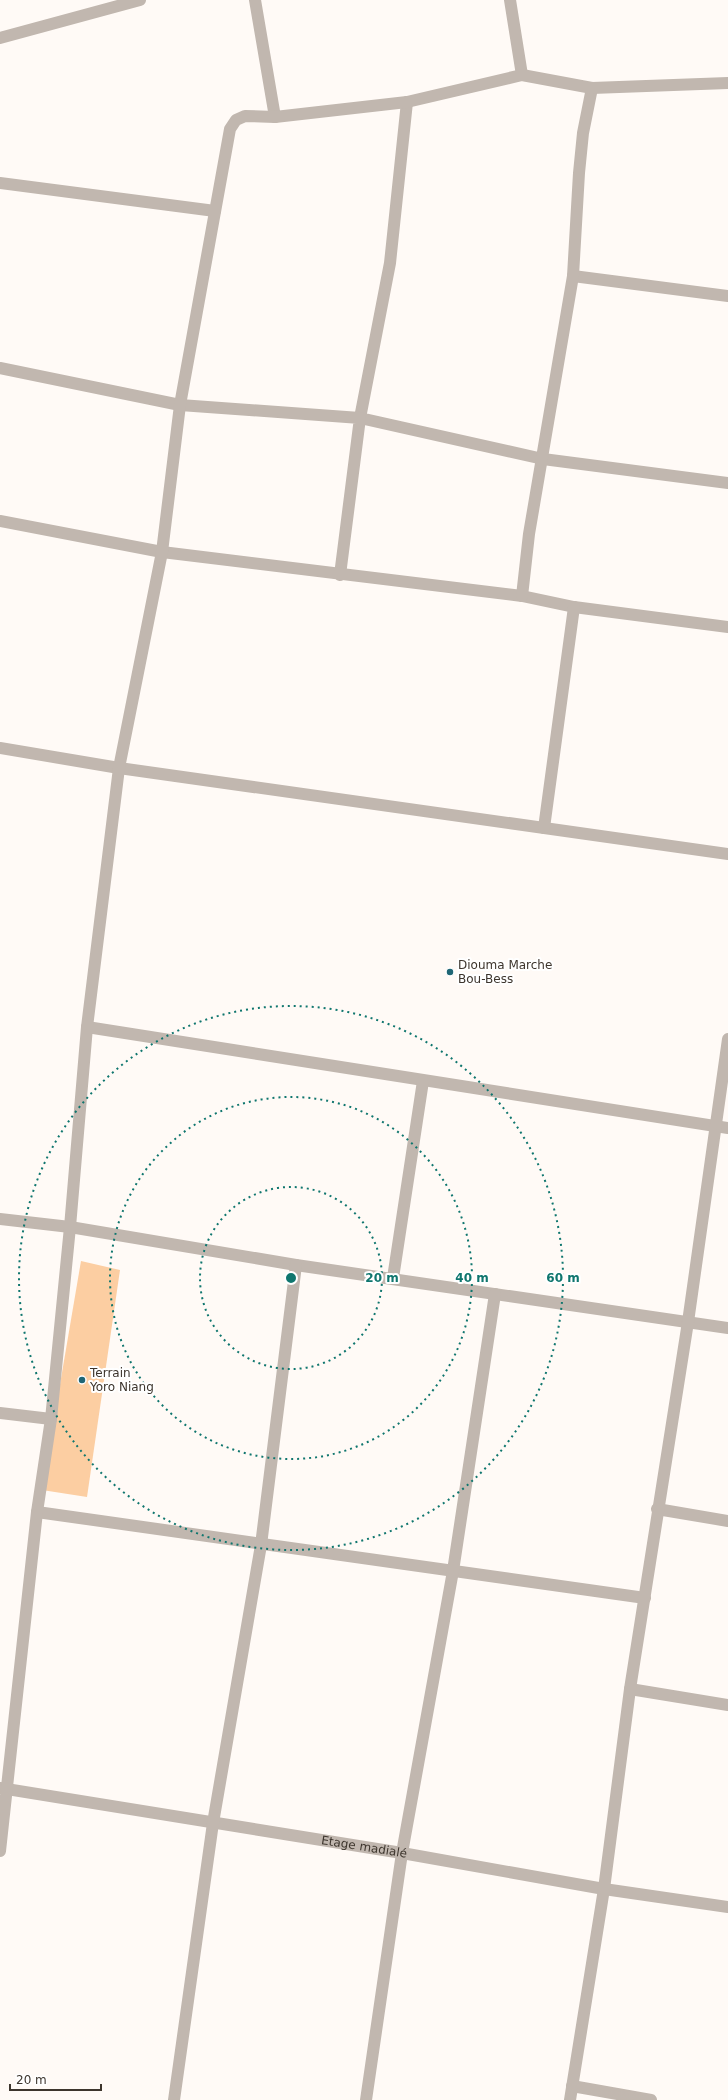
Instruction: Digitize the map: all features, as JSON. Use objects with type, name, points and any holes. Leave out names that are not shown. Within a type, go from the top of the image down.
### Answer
[{"type":"street","points":[[0,38],[140,0]]},
{"type":"street","points":[[255,0],[275,117]]},
{"type":"street","points":[[510,0],[522,75]]},
{"type":"street","points":[[0,1851],[3,1789],[37,1512],[51,1419],[70,1227],[87,1027],[119,768],[162,552],[180,405],[230,129],[236,120],[245,116],[275,117],[407,102],[522,75],[592,88],[728,83]]},
{"type":"street","points":[[522,596],[529,534],[573,276],[583,133],[592,88]]},
{"type":"street","points":[[340,575],[360,418],[390,263],[407,102]]},
{"type":"street","points":[[0,183],[215,211]]},
{"type":"street","points":[[573,276],[728,296]]},
{"type":"street","points":[[0,368],[180,405],[360,418],[543,459],[728,483]]},
{"type":"street","points":[[0,521],[162,552],[340,575],[522,596],[574,607],[728,627]]},
{"type":"street","points":[[544,828],[574,607]]},
{"type":"street","points":[[0,748],[119,768],[728,854]]},
{"type":"street","points":[[87,1027],[728,1128]]},
{"type":"street","points":[[570,2100],[604,1889],[630,1689],[645,1598],[657,1509],[688,1322],[728,1039]]},
{"type":"street","points":[[393,1278],[423,1081]]},
{"type":"street","points":[[0,1219],[70,1227],[296,1265],[728,1328]]},
{"type":"street","points":[[174,2100],[213,1823],[261,1545],[296,1265]]},
{"type":"street","points":[[366,2100],[402,1853],[453,1571],[495,1294]]},
{"type":"street","points":[[0,1413],[51,1419]]},
{"type":"street","points":[[657,1509],[728,1521]]},
{"type":"street","points":[[37,1512],[261,1545],[645,1598]]},
{"type":"street","points":[[630,1689],[728,1705]]},
{"type":"street","name":"Etage madialé","points":[[3,1789],[402,1853],[604,1889],[728,1907]]},
{"type":"street","points":[[572,2086],[651,2100]]},
{"type":"shaded area","name":"Terrain Yoro Niang","points":[[81,1261],[120,1270],[87,1497],[42,1490]]},
{"type":"place","name":"Diouma Marche Bou-Bess","points":[[450,972]]},
{"type":"place","name":"Terrain Yoro Niang","points":[[82,1380]]}]
